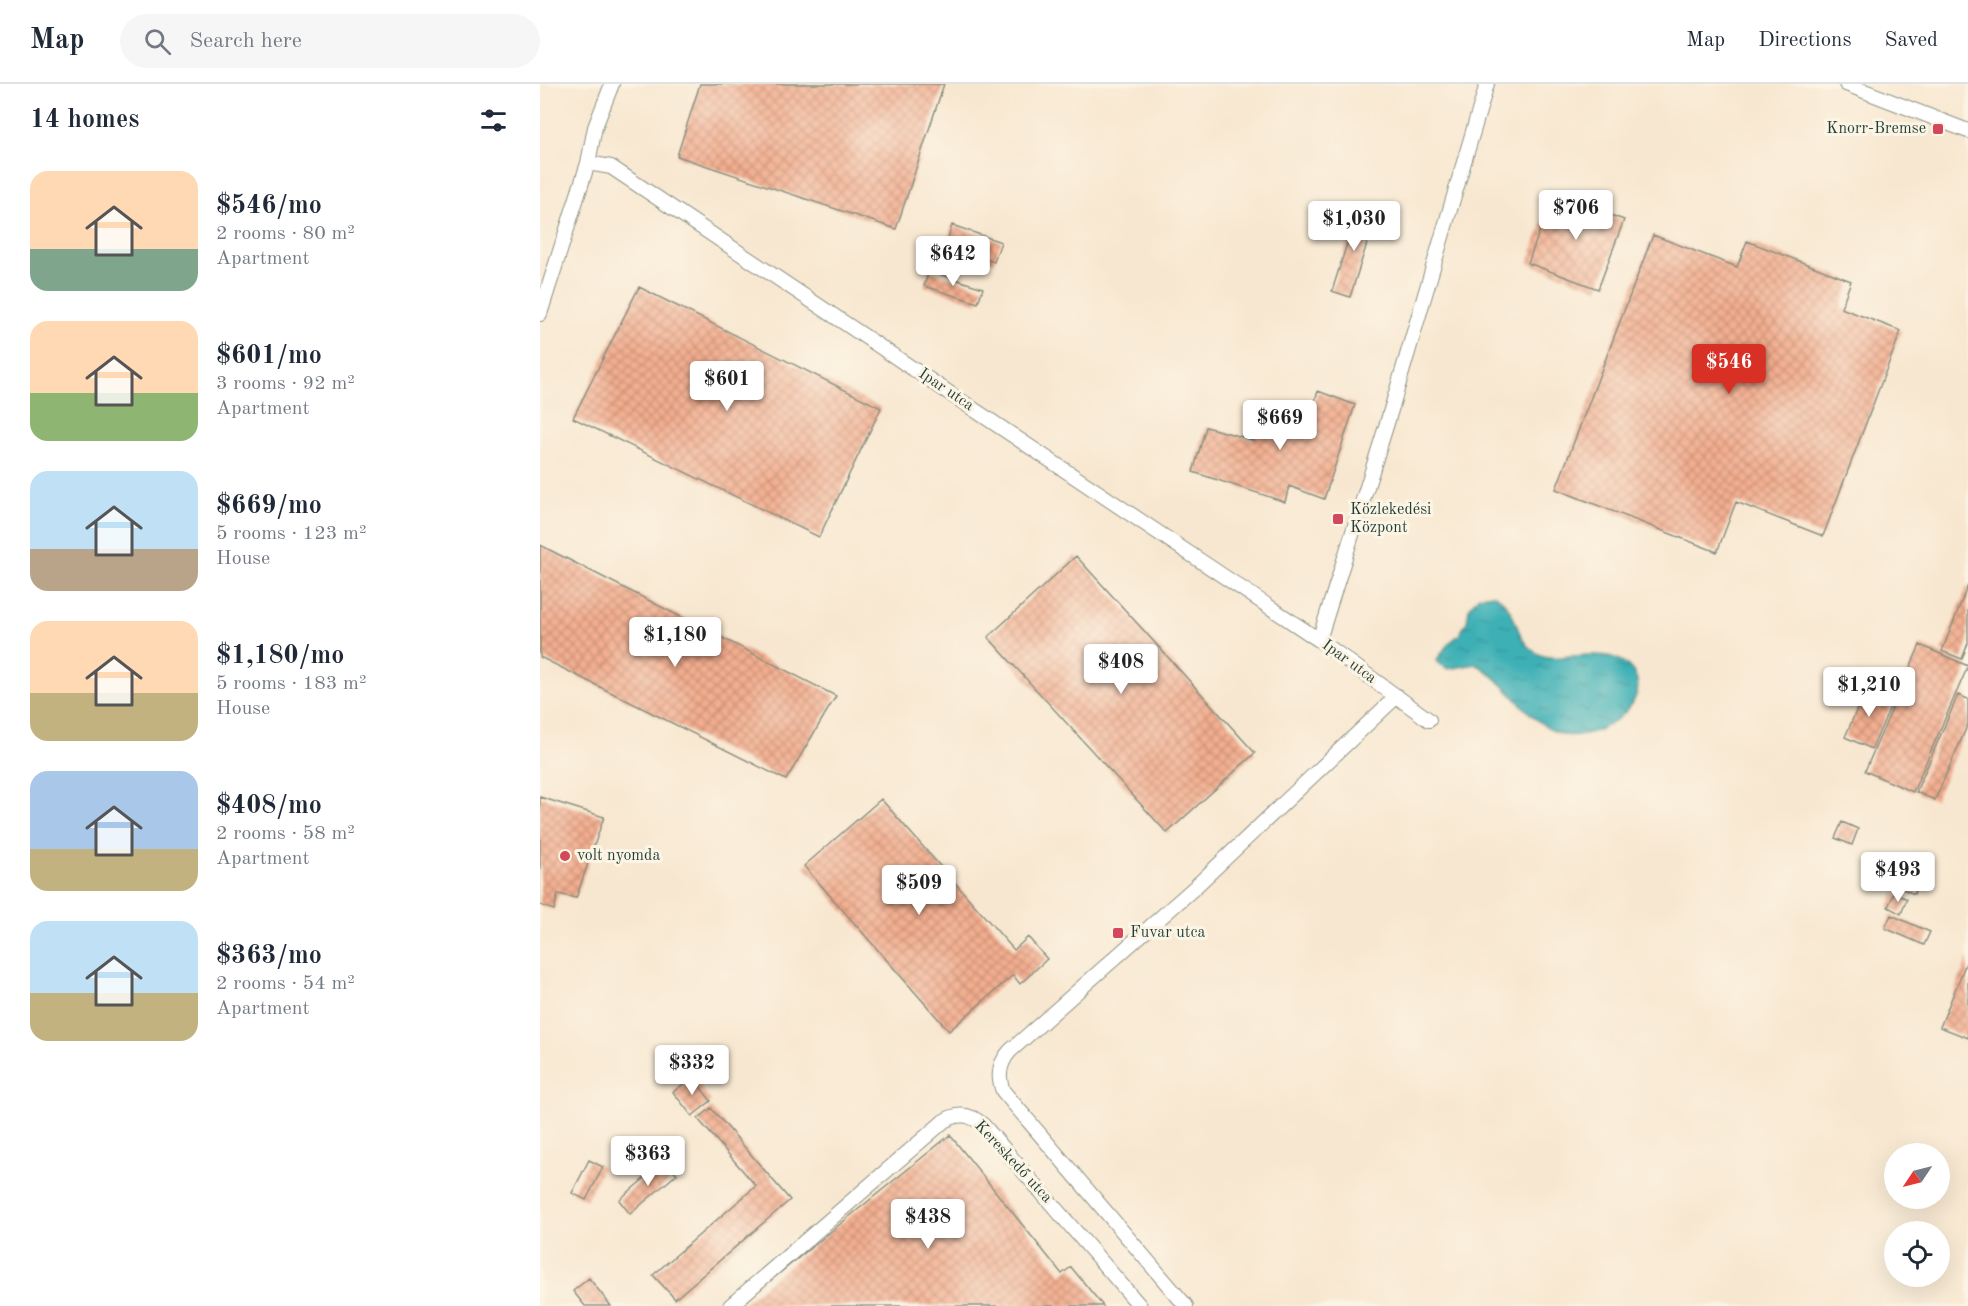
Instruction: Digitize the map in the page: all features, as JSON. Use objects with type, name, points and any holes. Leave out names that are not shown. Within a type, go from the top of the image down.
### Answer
[{"type":"street","points":[[540,314],[588,163],[595,127],[612,84]]},
{"type":"street","points":[[1319,640],[1388,420],[1487,84]]},
{"type":"street","points":[[1845,84],[1968,131]]},
{"type":"street","name":"Ipar utca","points":[[588,163],[611,167],[1319,640],[1429,720]]},
{"type":"street","points":[[1186,1306],[1003,1091],[999,1073],[1001,1065],[1004,1057],[1010,1051],[1194,888],[1397,696]]},
{"type":"street","name":"Kereskedő utca","points":[[730,1306],[944,1121],[959,1115],[976,1119],[984,1126],[1140,1306]]},
{"type":"water","points":[[1493,594],[1509,609],[1527,646],[1534,652],[1550,657],[1607,656],[1623,662],[1630,668],[1637,681],[1636,694],[1629,707],[1618,719],[1587,734],[1570,735],[1556,732],[1534,717],[1497,680],[1476,664],[1448,669],[1436,661],[1448,644],[1459,635],[1467,622],[1469,608],[1479,596]]},
{"type":"building","points":[[700,84],[944,84],[896,229],[677,156]]},
{"type":"building","points":[[1553,194],[1624,220],[1598,289],[1528,263]]},
{"type":"building","points":[[1359,206],[1377,212],[1350,297],[1332,291]]},
{"type":"building","points":[[952,225],[1001,242],[994,262],[946,245]]},
{"type":"building","points":[[1653,235],[1737,267],[1747,241],[1851,281],[1841,308],[1901,331],[1823,536],[1736,502],[1717,552],[1556,489]]},
{"type":"building","points":[[929,271],[983,288],[978,303],[924,286]]},
{"type":"building","points":[[639,287],[881,408],[819,537],[573,418]]},
{"type":"building","points":[[1318,391],[1355,405],[1324,499],[1289,486],[1285,502],[1193,472],[1206,427],[1253,440],[1265,408],[1308,422]]},
{"type":"building","points":[[540,545],[836,696],[786,780],[540,657]]},
{"type":"building","points":[[1076,556],[1255,753],[1167,833],[988,637]]},
{"type":"building","points":[[1968,585],[1968,643],[1962,659],[1942,651]]},
{"type":"building","points":[[1920,645],[1968,666],[1913,792],[1865,771]]},
{"type":"building","points":[[1866,688],[1893,700],[1872,749],[1845,737]]},
{"type":"building","points":[[1958,695],[1968,699],[1968,724],[1935,800],[1916,792]]},
{"type":"building","name":"volt nyomda","points":[[540,797],[604,817],[576,898],[558,894],[554,910],[540,905]]},
{"type":"building","points":[[881,799],[1014,950],[1028,937],[1047,959],[1020,984],[1013,975],[949,1031],[804,866]]},
{"type":"building","points":[[1842,822],[1858,829],[1852,845],[1835,838]]},
{"type":"building","points":[[1906,857],[1926,866],[1914,894],[1894,885]]},
{"type":"building","points":[[1894,893],[1907,899],[1901,914],[1888,907]]},
{"type":"building","points":[[1891,915],[1930,932],[1924,945],[1885,928]]},
{"type":"building","points":[[1968,958],[1968,1038],[1940,1027]]},
{"type":"building","points":[[693,1077],[711,1101],[692,1116],[673,1092]]},
{"type":"building","points":[[711,1108],[790,1200],[675,1299],[653,1275],[756,1186],[698,1119]]},
{"type":"building","points":[[950,1135],[1062,1274],[1071,1267],[1103,1306],[739,1306]]},
{"type":"building","points":[[589,1160],[603,1167],[586,1200],[572,1193]]},
{"type":"building","points":[[665,1161],[677,1174],[630,1214],[619,1200]]},
{"type":"building","points":[[589,1278],[611,1306],[585,1306],[573,1291]]},
{"type":"place","name":"Knorr-Bremse","points":[[1938,129]]},
{"type":"place","name":"Közlekedési Központ","points":[[1338,519]]},
{"type":"place","name":"volt nyomda","points":[[565,856]]},
{"type":"place","name":"Fuvar utca","points":[[1118,933]]}]
